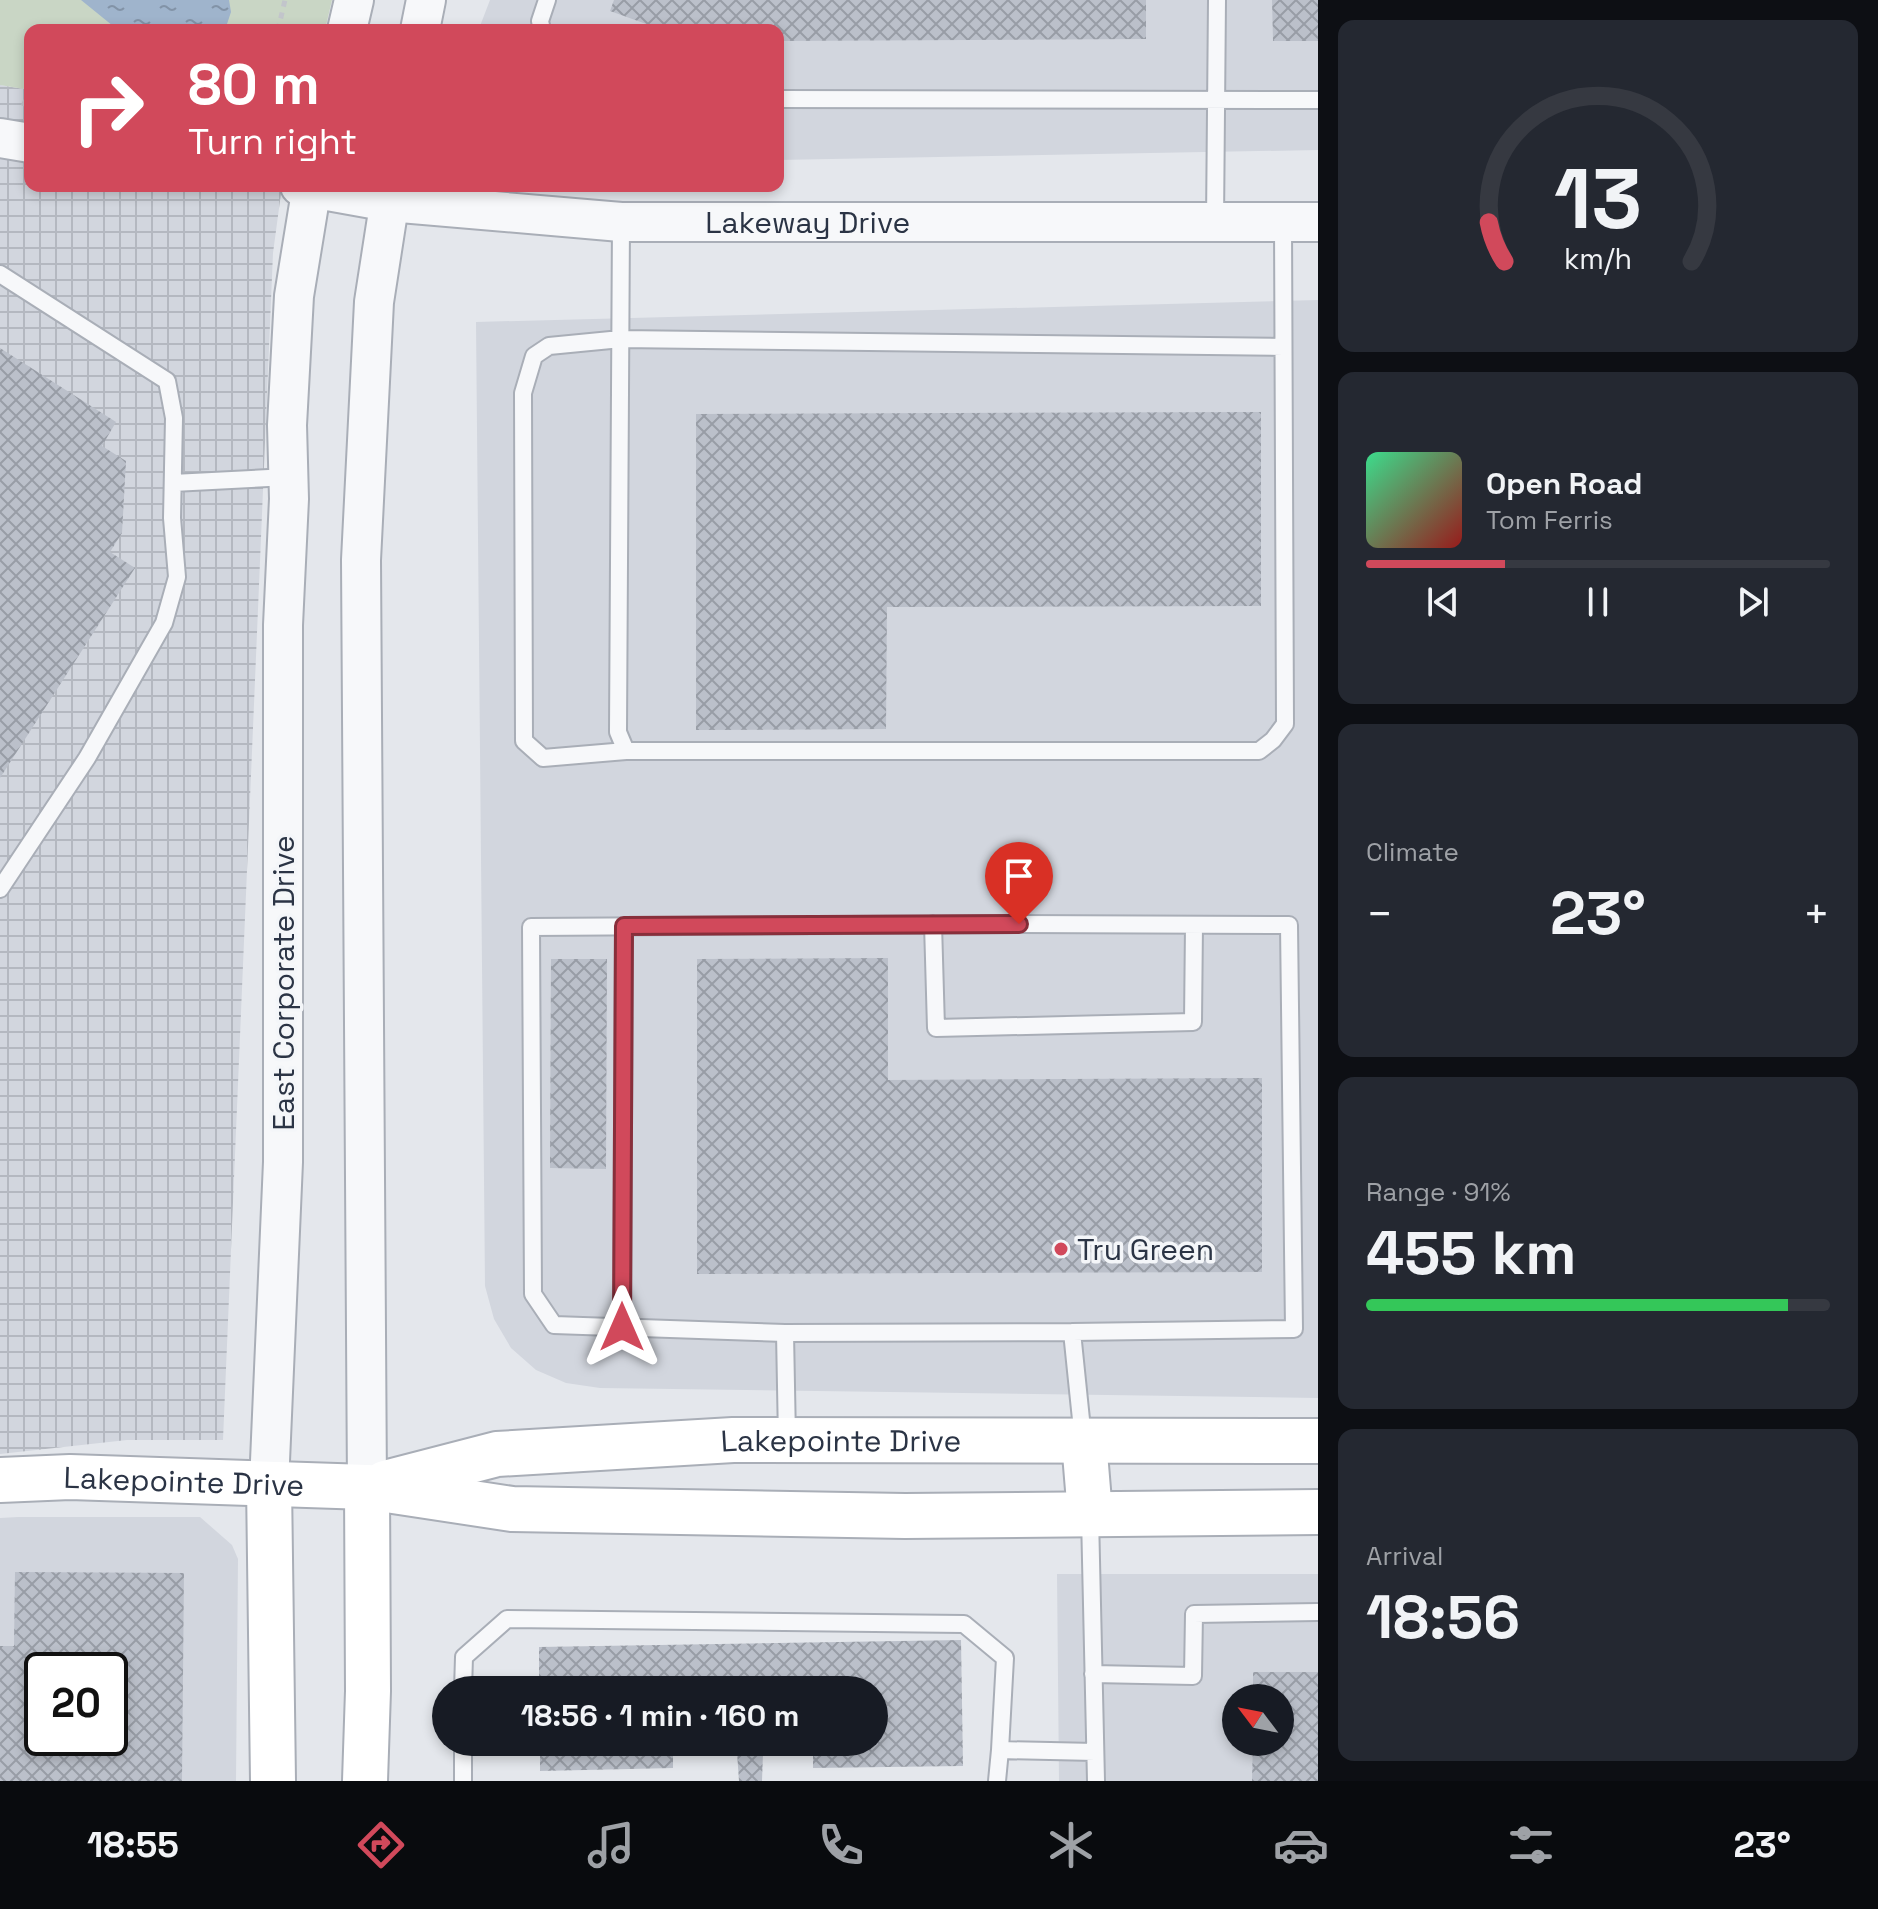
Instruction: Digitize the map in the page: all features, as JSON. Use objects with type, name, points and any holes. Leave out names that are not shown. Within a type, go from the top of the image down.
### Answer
[{"type":"main road","name":"Lakepointe Drive","points":[[367,1487],[497,1454],[733,1440],[1318,1441]]},
{"type":"main road","points":[[1084,1441],[1090,1514]]},
{"type":"main road","name":"Lakepointe Drive","points":[[0,1480],[70,1477],[367,1487],[512,1509],[905,1516],[1318,1512]]},
{"type":"main road","name":"East Corporate Drive","points":[[269,1484],[273,1781]]},
{"type":"main road","points":[[365,1781],[367,1487]]},
{"type":"street","points":[[348,24],[354,0]]},
{"type":"street","points":[[421,24],[426,0]]},
{"type":"street","name":"East Corporate Drive","points":[[269,1484],[283,1162],[283,625],[287,425],[294,296],[307,192]]},
{"type":"street","name":"Lakeway Drive","points":[[367,192],[621,222],[1300,222]]},
{"type":"street","points":[[367,1487],[361,560],[374,302],[390,194]]},
{"type":"lane","points":[[541,24],[547,0]]},
{"type":"lane","points":[[1215,222],[1217,0]]},
{"type":"lane","points":[[784,99],[1318,100]]},
{"type":"lane","points":[[621,222],[618,732],[626,751]]},
{"type":"lane","points":[[1283,347],[621,339],[549,346],[534,356],[523,393],[524,741],[543,758],[626,751],[1259,751],[1273,740],[1285,724],[1283,347],[1300,222]]},
{"type":"lane","points":[[0,274],[167,381],[174,418],[172,518],[177,577],[164,623],[87,758],[0,889]]},
{"type":"lane","points":[[173,483],[288,477]]},
{"type":"lane","points":[[933,924],[936,1028],[1193,1022],[1194,925]]},
{"type":"lane","points":[[933,924],[1289,925],[1294,1329],[785,1333],[554,1325],[533,1294],[531,927],[933,924]]},
{"type":"lane","points":[[622,1327],[624,926]]},
{"type":"lane","points":[[1072,1332],[1084,1441]]},
{"type":"lane","points":[[785,1333],[787,1441]]},
{"type":"lane","points":[[1090,1514],[1096,1781]]},
{"type":"lane","points":[[1093,1674],[1193,1676],[1194,1614],[1318,1612]]},
{"type":"lane","points":[[463,1676],[464,1657],[507,1619],[964,1624],[1005,1658],[997,1781]]},
{"type":"lane","points":[[1000,1750],[1095,1752]]},
{"type":"lane","points":[[463,1756],[463,1781]]},
{"type":"path","points":[[279,24],[285,0]]},
{"type":"path","points":[[17,130],[24,109]]},
{"type":"shaded area","points":[[490,0],[1318,0],[1318,150],[784,160],[784,24],[481,24]]},
{"type":"shaded area","points":[[0,85],[24,89],[24,192],[281,192],[273,253],[223,1440],[127,1440],[0,1454]]},
{"type":"shaded area","points":[[1318,300],[1318,1398],[600,1388],[566,1383],[536,1370],[511,1348],[494,1319],[485,1286],[476,322]]},
{"type":"shaded area","points":[[200,1517],[232,1545],[238,1559],[236,1781],[0,1781],[0,1518]]},
{"type":"shaded area","points":[[1057,1574],[1318,1574],[1318,1781],[1059,1781]]},
{"type":"green space","points":[[0,0],[332,0],[326,24],[24,24],[24,89],[0,85]]},
{"type":"water","points":[[81,0],[229,0],[231,12],[227,24],[111,24]]},
{"type":"building","points":[[614,0],[1146,0],[1146,39],[784,41],[784,24],[646,24],[610,11]]},
{"type":"building","points":[[1272,0],[1318,0],[1318,41],[1273,41]]},
{"type":"building","points":[[0,348],[116,422],[102,446],[126,461],[122,533],[110,552],[135,568],[0,778]]},
{"type":"building","points":[[1261,412],[1261,606],[887,607],[886,729],[696,730],[696,414]]},
{"type":"building","points":[[888,958],[888,1080],[1262,1078],[1262,1272],[697,1274],[697,959]]},
{"type":"building","points":[[551,959],[607,959],[606,1169],[550,1168]]},
{"type":"building","points":[[15,1572],[184,1573],[182,1781],[0,1781],[0,1646],[14,1646]]},
{"type":"building","points":[[961,1640],[963,1766],[813,1768],[813,1756],[888,1756],[888,1676],[539,1676],[539,1647]]},
{"type":"building","points":[[1253,1672],[1318,1672],[1318,1781],[1252,1781],[1253,1756],[1294,1756],[1294,1684],[1253,1684]]},
{"type":"building","points":[[540,1756],[673,1756],[673,1768],[540,1771]]},
{"type":"building","points":[[737,1756],[763,1756],[762,1781],[739,1781]]},
{"type":"place","name":"Tru Green","points":[[1061,1249]]},
{"type":"route","points":[[622,1327],[624,926],[1019,924]]}]
